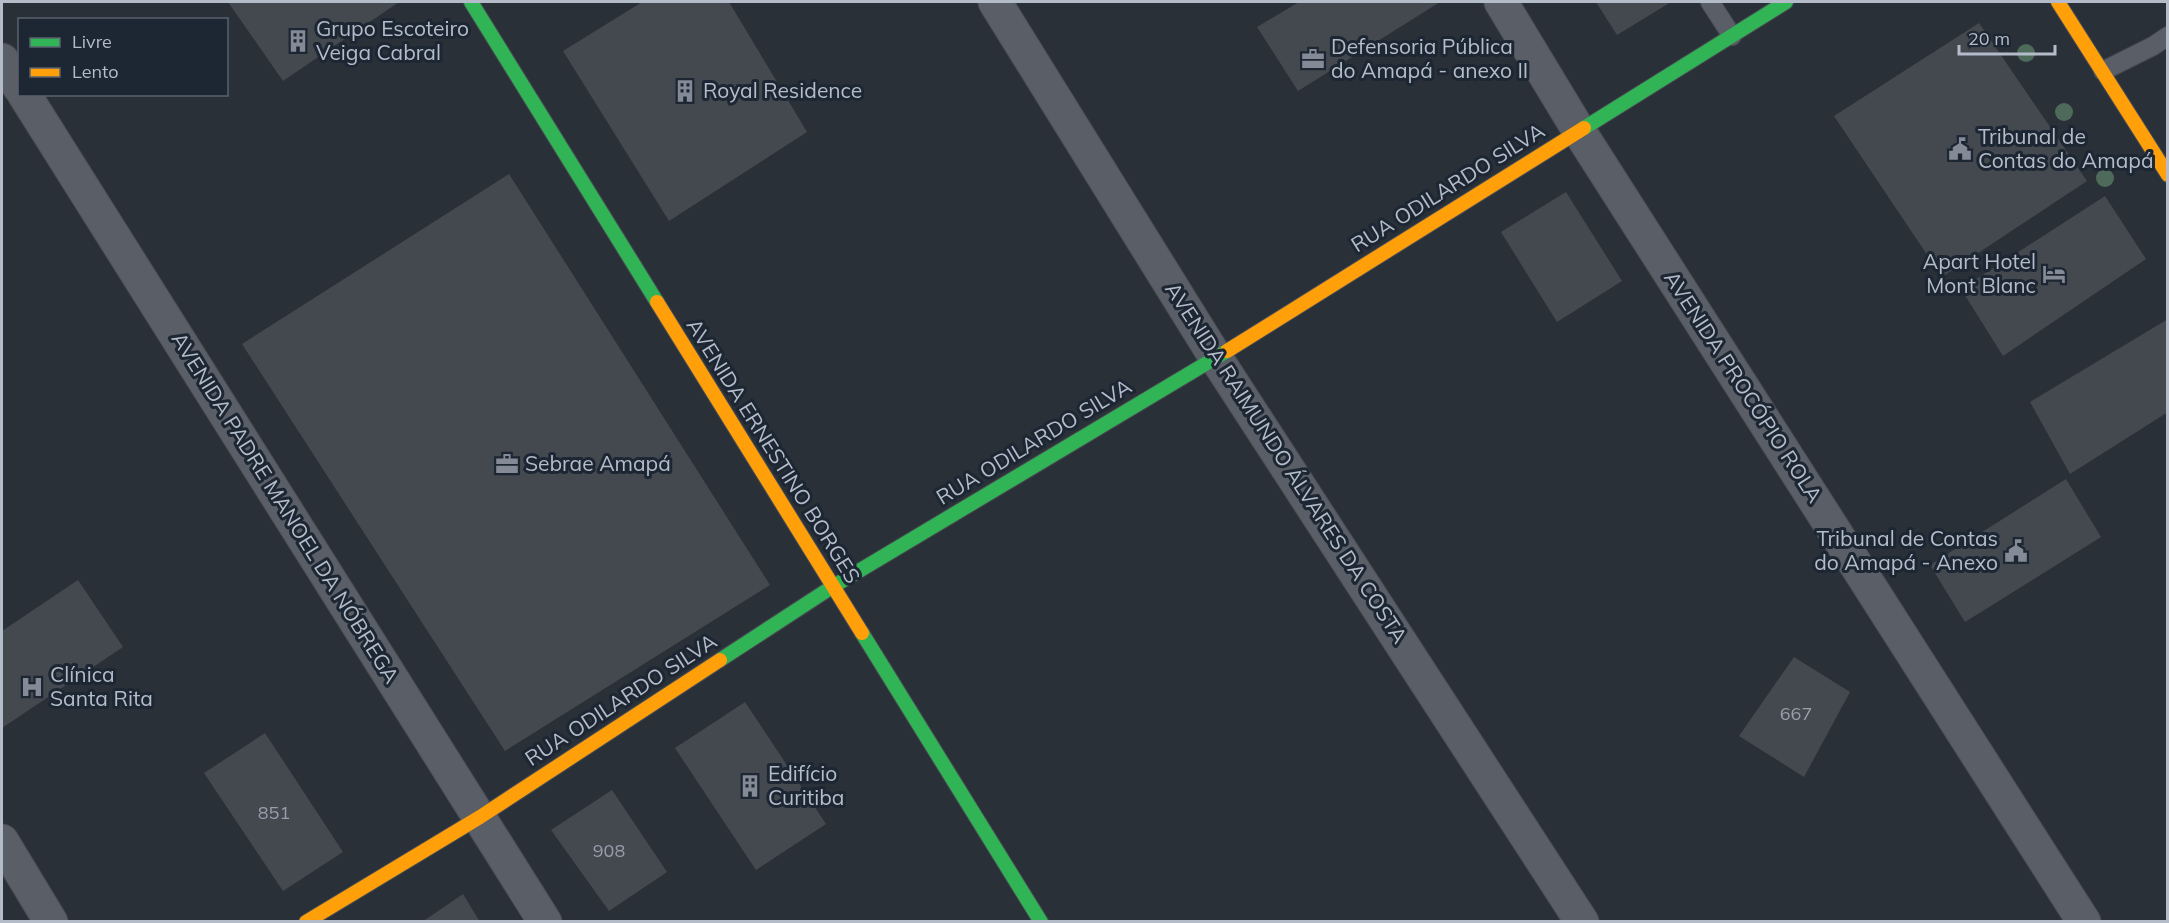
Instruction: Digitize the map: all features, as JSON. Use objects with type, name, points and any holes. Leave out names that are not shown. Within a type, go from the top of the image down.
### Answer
[{"type":"street","name":"AVENIDA ERNESTINO BORGES","points":[[471,2],[1041,921]]},
{"type":"street","name":"AVENIDA RAIMUNDO ÁLVARES DA COSTA","points":[[995,2],[1216,358],[1582,921]]},
{"type":"street","name":"AVENIDA PROCÓPIO ROLA","points":[[1501,2],[1579,131],[2084,921]]},
{"type":"street","name":"RUA ODILARDO SILVA","points":[[306,921],[480,817],[832,587],[1216,358],[1786,2]]},
{"type":"street","points":[[2058,2],[2168,175]]},
{"type":"street","points":[[2,60],[18,85]]},
{"type":"street","name":"AVENIDA PADRE MANOEL DA NÓBREGA","points":[[25,96],[545,921]]},
{"type":"street","points":[[2,841],[51,921]]},
{"type":"lane","points":[[1710,2],[1732,36]]},
{"type":"lane","points":[[2103,71],[2168,36]]},
{"type":"building","name":"Grupo Escoteiro Veiga Cabral","points":[[228,2],[399,2],[283,81]]},
{"type":"building","name":"Royal Residence","points":[[642,2],[729,2],[807,132],[669,221],[563,51]]},
{"type":"building","name":"Defensoria Pública do Amapá - anexo II","points":[[1299,2],[1440,2],[1298,91],[1257,27]]},
{"type":"building","points":[[1596,2],[1671,2],[1617,35]]},
{"type":"building","name":"Tribunal de Contas do Amapá","points":[[1979,23],[2087,181],[1942,277],[1834,116]]},
{"type":"building","name":"Sebrae Amapá","points":[[509,174],[770,585],[505,751],[242,344]]},
{"type":"building","points":[[1566,192],[1622,281],[1557,322],[1501,232]]},
{"type":"building","name":"Apart Hotel Mont Blanc","points":[[2105,196],[2146,259],[2003,356],[1961,289]]},
{"type":"building","points":[[2168,319],[2168,412],[2070,474],[2030,402]]},
{"type":"building","name":"Tribunal de Contas do Amapá - Anexo","points":[[2066,479],[2101,537],[1965,622],[1930,565]]},
{"type":"building","name":"Clínica Santa Rita","points":[[78,580],[123,647],[2,728],[2,631]]},
{"type":"building","points":[[1794,657],[1850,692],[1804,777],[1739,736]]},
{"type":"building","name":"Edifício Curitiba","points":[[745,702],[826,824],[756,870],[675,748]]},
{"type":"building","points":[[265,733],[343,852],[283,891],[204,773]]},
{"type":"building","points":[[612,790],[667,872],[609,911],[551,830]]},
{"type":"building","points":[[463,894],[480,922],[422,922]]},
{"type":"traffic: fast","points":[[471,2],[657,302]]},
{"type":"traffic: fast","points":[[1584,128],[1786,2]]},
{"type":"traffic: fast","points":[[720,660],[832,587],[1227,351]]},
{"type":"traffic: fast","points":[[862,633],[1041,922]]},
{"type":"traffic: slow","points":[[2058,2],[2168,175]]},
{"type":"traffic: slow","points":[[1227,351],[1584,128]]},
{"type":"traffic: slow","points":[[657,302],[862,633]]},
{"type":"traffic: slow","points":[[306,922],[480,817],[720,660]]},
{"type":"place","name":"Grupo Escoteiro Veiga Cabral","points":[[298,41]]},
{"type":"place","name":"Defensoria Pública do Amapá - anexo II","points":[[1313,59]]},
{"type":"place","name":"Royal Residence","points":[[685,91]]},
{"type":"place","name":"Tribunal de Contas do Amapá","points":[[1960,149]]},
{"type":"place","name":"Apart Hotel Mont Blanc","points":[[2054,274]]},
{"type":"place","name":"Sebrae Amapá","points":[[507,464]]},
{"type":"place","name":"Tribunal de Contas do Amapá - Anexo","points":[[2016,551]]},
{"type":"place","name":"Clínica Santa Rita","points":[[32,687]]},
{"type":"place","name":"Edifício Curitiba","points":[[750,786]]}]
